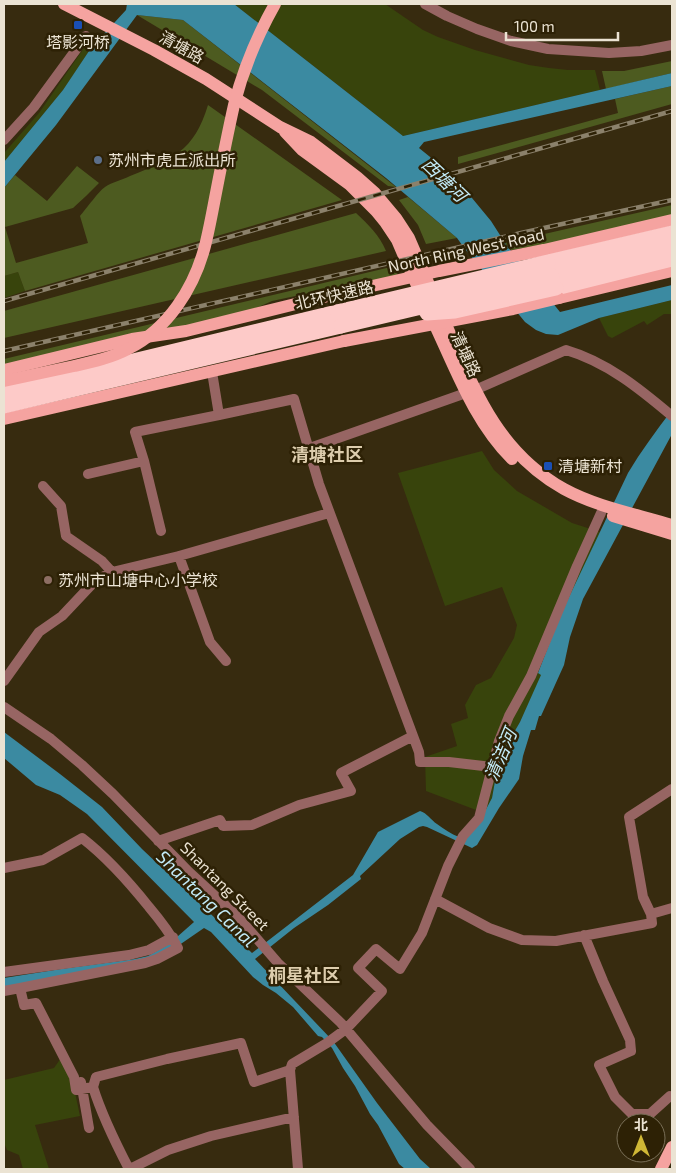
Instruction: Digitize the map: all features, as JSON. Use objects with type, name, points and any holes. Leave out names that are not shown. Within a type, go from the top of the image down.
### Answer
[{"type":"highway","name":"北环快速路","points":[[4,406],[339,319],[455,311],[672,233]]},
{"type":"highway","name":"北环快速路","points":[[4,392],[552,275],[672,247]]},
{"type":"highway","points":[[552,275],[595,278],[672,259]]},
{"type":"main road","name":"清塘路","points":[[64,4],[126,35],[206,79],[280,127],[302,150],[350,185],[376,211],[397,240],[471,391],[480,418],[493,438],[520,467],[555,492],[580,505],[648,523],[672,524]]},
{"type":"main road","points":[[4,381],[90,362],[122,352],[151,335],[177,307],[198,267],[205,246],[231,119],[246,65],[260,31],[275,4]]},
{"type":"main road","name":"North Ring West Road","points":[[4,420],[344,341],[504,310],[552,275],[672,220]]},
{"type":"main road","name":"North Ring West Road","points":[[4,370],[132,339],[186,331],[439,272],[552,275],[672,271]]},
{"type":"main road","points":[[648,523],[672,536]]},
{"type":"main road","points":[[661,1169],[672,1147]]},
{"type":"street","points":[[425,4],[477,29],[511,41],[548,49],[609,53],[641,51],[672,45]]},
{"type":"street","points":[[4,140],[34,107],[86,36]]},
{"type":"street","points":[[307,449],[471,391],[566,350],[584,356],[622,377],[668,412]]},
{"type":"street","points":[[212,372],[219,414]]},
{"type":"street","points":[[161,531],[135,432],[294,400],[307,449],[329,513],[419,752],[420,762],[450,762],[492,768]]},
{"type":"street","points":[[88,474],[144,461]]},
{"type":"street","points":[[43,486],[61,506],[66,536],[102,561],[112,572]]},
{"type":"street","points":[[298,1169],[290,1070],[292,1064],[331,1040],[346,1028],[382,990],[358,968],[376,948],[400,969],[422,933],[448,866],[461,840],[479,818],[499,741],[531,676],[577,566],[605,511]]},
{"type":"street","points":[[4,681],[38,632],[62,616],[95,580],[112,572],[179,556],[329,513]]},
{"type":"street","points":[[179,556],[210,642],[226,661]]},
{"type":"street","name":"Shantang Street","points":[[4,707],[51,739],[82,765],[238,917],[264,947],[346,1028],[428,1125],[470,1169]]},
{"type":"street","points":[[158,841],[220,820],[224,826],[252,824],[299,805],[351,790],[341,774],[413,736]]},
{"type":"street","points":[[435,899],[489,928],[522,940],[556,941],[652,923],[651,914],[643,898],[629,817],[672,789]]},
{"type":"street","points":[[4,868],[43,860],[82,838],[126,878],[175,941],[178,948],[145,963],[22,989],[4,990]]},
{"type":"street","points":[[651,914],[672,908]]},
{"type":"street","points":[[584,935],[630,1040],[631,1051],[599,1065],[615,1097],[632,1114],[650,1114],[670,1096],[672,1097]]},
{"type":"street","points":[[4,972],[129,955],[175,941]]},
{"type":"street","points":[[22,989],[24,1005],[36,1003],[74,1077],[76,1090],[93,1087]]},
{"type":"street","points":[[22,989],[28,1007],[44,1004],[62,1044],[79,1075],[89,1128]]},
{"type":"street","points":[[290,1070],[254,1082],[241,1043],[96,1077],[93,1087],[112,1137],[129,1169],[168,1150],[212,1136],[294,1117]]},
{"type":"green space","points":[[234,4],[385,4],[423,30],[475,50],[529,65],[568,70],[595,70],[600,90],[403,136]]},
{"type":"green space","points":[[137,15],[183,20],[396,187],[388,186],[262,90]]},
{"type":"green space","points":[[86,45],[91,48],[63,90],[4,162],[4,153],[39,113]]},
{"type":"green space","points":[[672,61],[672,73],[606,89],[602,71],[624,71]]},
{"type":"green space","points":[[672,86],[672,104],[458,164],[458,157],[618,113],[615,99]]},
{"type":"green space","points":[[208,105],[342,200],[25,291],[18,272],[4,276],[4,188],[15,175],[47,201],[77,166],[99,183],[73,208],[5,227],[16,263],[88,243],[80,216],[102,189],[180,152],[196,134]]},
{"type":"green space","points":[[408,197],[457,238],[426,244],[418,225],[399,200]]},
{"type":"green space","points":[[672,205],[672,216],[556,243],[511,250],[505,243]]},
{"type":"green space","points":[[356,213],[377,235],[386,251],[4,338],[4,311]]},
{"type":"green space","points":[[395,266],[398,276],[333,291],[314,292],[272,301],[245,313],[4,366],[4,359]]},
{"type":"green space","points":[[18,272],[25,291],[4,298],[4,276]]},
{"type":"green space","points":[[672,300],[672,314],[664,314],[647,325],[644,321],[612,338],[608,336],[599,318]]},
{"type":"green space","points":[[482,451],[494,470],[517,491],[572,523],[600,532],[549,642],[538,672],[542,675],[520,722],[501,755],[492,798],[484,813],[426,791],[425,757],[457,746],[451,724],[468,718],[465,705],[476,685],[491,678],[514,638],[517,625],[502,587],[445,606],[398,473]]},
{"type":"green space","points":[[61,1058],[72,1078],[80,1116],[35,1125],[49,1169],[23,1169],[19,1155],[7,1150],[4,1143],[4,1080],[54,1068]]},
{"type":"water","name":"西塘河","points":[[127,4],[234,4],[403,136],[672,73],[672,86],[424,142],[419,148],[445,169],[472,198],[491,221],[507,246],[560,312],[672,285],[672,300],[599,318],[558,335],[546,334],[536,330],[525,322],[457,238],[386,178],[183,20],[137,15],[56,125],[4,188],[4,162],[63,90],[91,48],[126,10]]},
{"type":"water","name":"清洁河","points":[[672,410],[672,434],[583,599],[570,637],[564,665],[541,716],[539,716],[535,730],[531,730],[523,756],[519,779],[477,845],[472,848],[427,827],[419,827],[400,839],[360,876],[361,879],[255,959],[333,1041],[377,1103],[420,1159],[431,1169],[405,1169],[399,1164],[332,1048],[322,1037],[318,1036],[293,1007],[253,977],[211,932],[204,928],[172,950],[153,959],[4,987],[4,978],[148,956],[169,944],[194,922],[87,814],[60,795],[36,785],[4,758],[4,732],[102,807],[142,849],[252,953],[353,875],[378,832],[420,811],[445,830],[459,837],[484,813],[492,798],[501,755],[520,722],[541,675],[538,673],[560,616],[628,473]]},
{"type":"railway","points":[[4,301],[672,111]]},
{"type":"railway","points":[[4,351],[672,200]]},
{"type":"place","name":"塔影河桥","points":[[78,25]]},
{"type":"place","name":"苏州市虎丘派出所","points":[[98,160]]},
{"type":"place","name":"清塘新村","points":[[548,466]]},
{"type":"place","name":"苏州市山塘中心小学校","points":[[48,580]]},
{"type":"district","name":"清塘社区","points":[[327,455]]},
{"type":"district","name":"桐星社区","points":[[304,976]]},
{"type":"water label","name":"Shantang Canal","points":[[206,899]]}]
